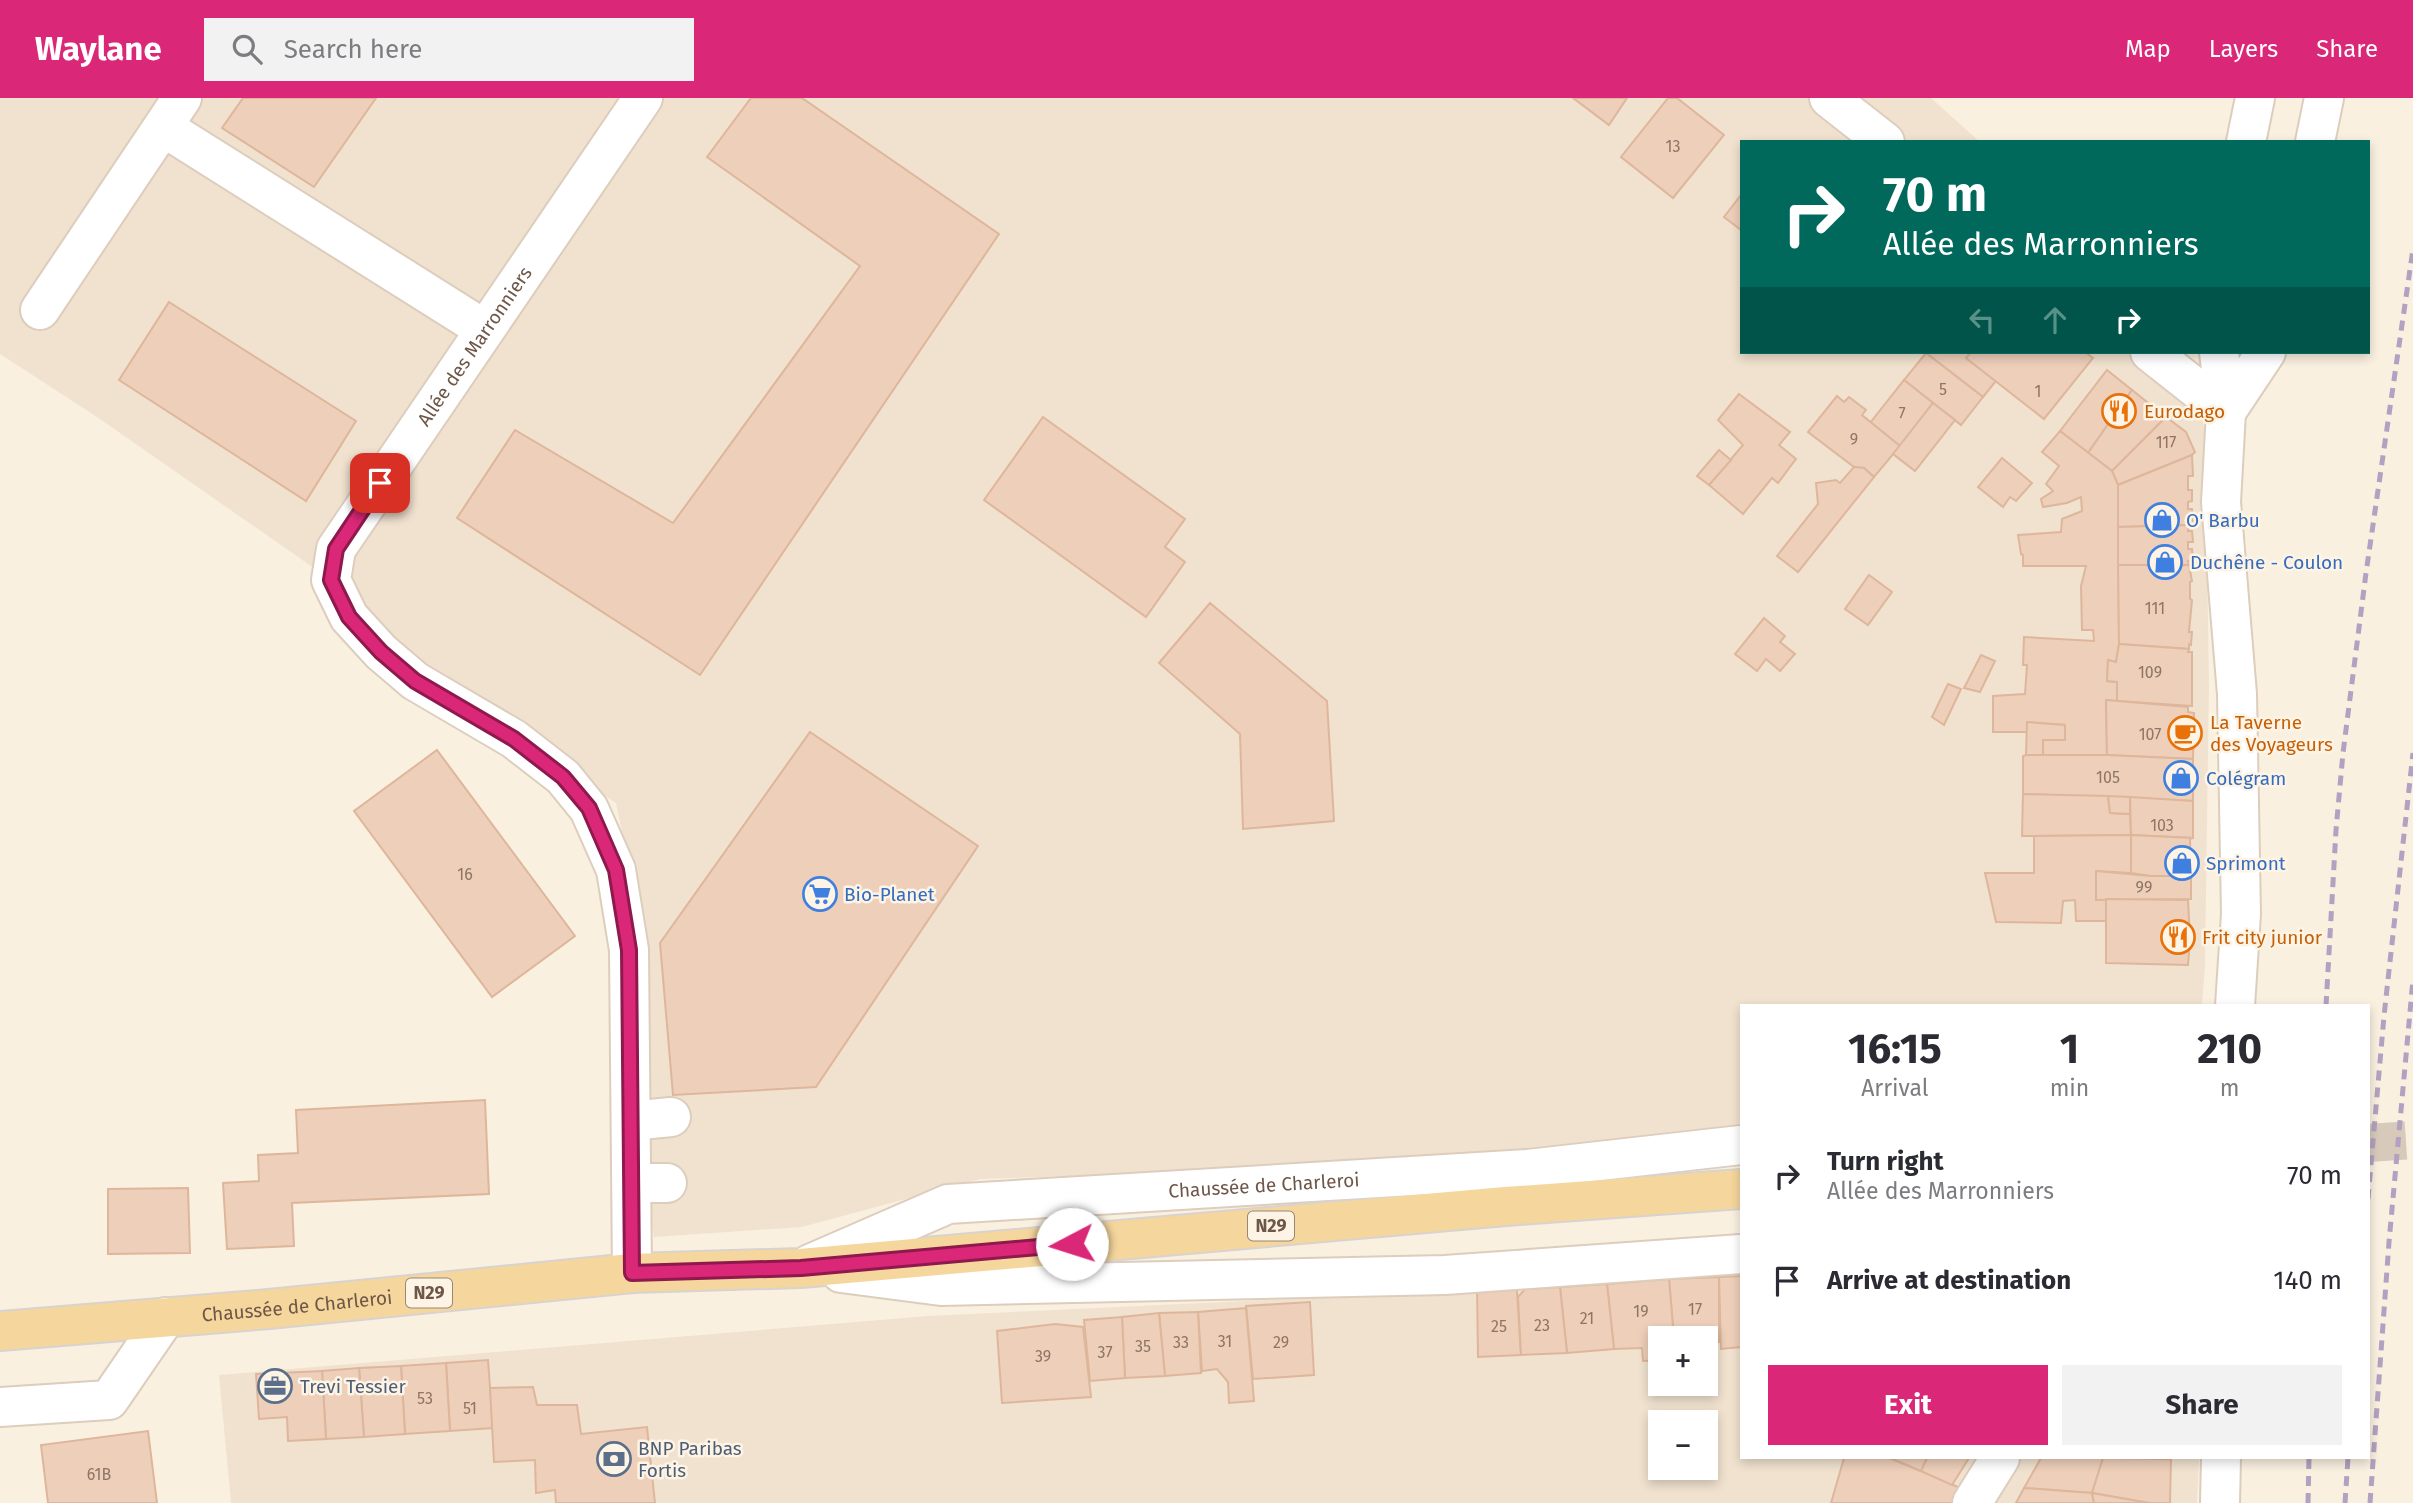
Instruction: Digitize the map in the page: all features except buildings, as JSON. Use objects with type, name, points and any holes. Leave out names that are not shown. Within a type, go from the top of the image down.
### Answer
[{"type":"main road","name":"Chaussée de Charleroi","points":[[0,1331],[632,1273],[801,1268],[1506,1206],[1740,1189]]},
{"type":"street","name":"Allée des Marronniers","points":[[632,1273],[650,1183],[631,1121],[629,950],[616,870],[589,808],[563,777],[514,739],[415,681],[381,652],[349,617],[331,580],[336,549],[643,98]]},
{"type":"street","points":[[1829,98],[1882,140]]},
{"type":"street","points":[[2246,140],[2255,98]]},
{"type":"street","points":[[2315,140],[2324,98]]},
{"type":"street","points":[[40,310],[172,112],[484,330]]},
{"type":"street","points":[[2152,354],[2225,412]]},
{"type":"street","points":[[2219,354],[2225,412],[2221,502],[2237,694],[2241,914],[2235,1004]]},
{"type":"street","points":[[2225,412],[2265,354]]},
{"type":"street","points":[[631,1121],[671,1117]]},
{"type":"street","name":"Chaussée de Charleroi","points":[[801,1268],[948,1204],[1528,1169],[1740,1145]]},
{"type":"street","name":"Chaussée de Charleroi","points":[[801,1268],[941,1286],[1445,1275],[1740,1254]]},
{"type":"street","points":[[0,1407],[109,1400],[166,1317]]},
{"type":"street","points":[[1972,1503],[1999,1459]]},
{"type":"street","points":[[2220,1503],[2221,1459]]},
{"type":"shaded area","points":[[0,98],[1931,98],[1978,140],[1740,140],[1740,354],[2186,354],[2205,430],[2209,684],[2202,1004],[1740,1004],[1740,1148],[1543,1160],[980,1179],[802,1227],[654,1237],[648,1200],[644,940],[616,803],[381,652],[331,580],[97,417],[0,354]]},
{"type":"shaded area","points":[[1740,1265],[1740,1459],[2199,1459],[2197,1503],[231,1503],[219,1375],[928,1316],[1434,1292]]},
{"type":"tunnel","points":[[2370,1143],[2413,1140]]},
{"type":"railway","points":[[2326,1004],[2343,753],[2413,249]]},
{"type":"railway","points":[[2370,1176],[2384,1016],[2413,753]]},
{"type":"railway","points":[[2370,1503],[2389,1242],[2413,979]]},
{"type":"railway","points":[[2308,1503],[2309,1459]]},
{"type":"railway","points":[[2345,1503],[2348,1459]]},
{"type":"place","name":"Eurodago","points":[[2119,411]]},
{"type":"place","name":"O' Barbu","points":[[2162,520]]},
{"type":"place","name":"Duchêne - Coulon","points":[[2165,562]]},
{"type":"place","name":"La Taverne des Voyageurs","points":[[2185,733]]},
{"type":"place","name":"Colégram","points":[[2181,778]]},
{"type":"place","name":"Sprimont","points":[[2182,863]]},
{"type":"place","name":"Bio-Planet","points":[[820,894]]},
{"type":"place","name":"Frit city junior","points":[[2178,937]]},
{"type":"place","name":"Trevi Tessier","points":[[275,1386]]},
{"type":"place","name":"BNP Paribas Fortis","points":[[614,1459]]},
{"type":"route","points":[[380,483],[336,549],[331,580],[349,617],[381,652],[415,681],[514,739],[563,777],[589,808],[616,870],[629,950],[632,1273],[801,1268],[1072,1244]]}]
